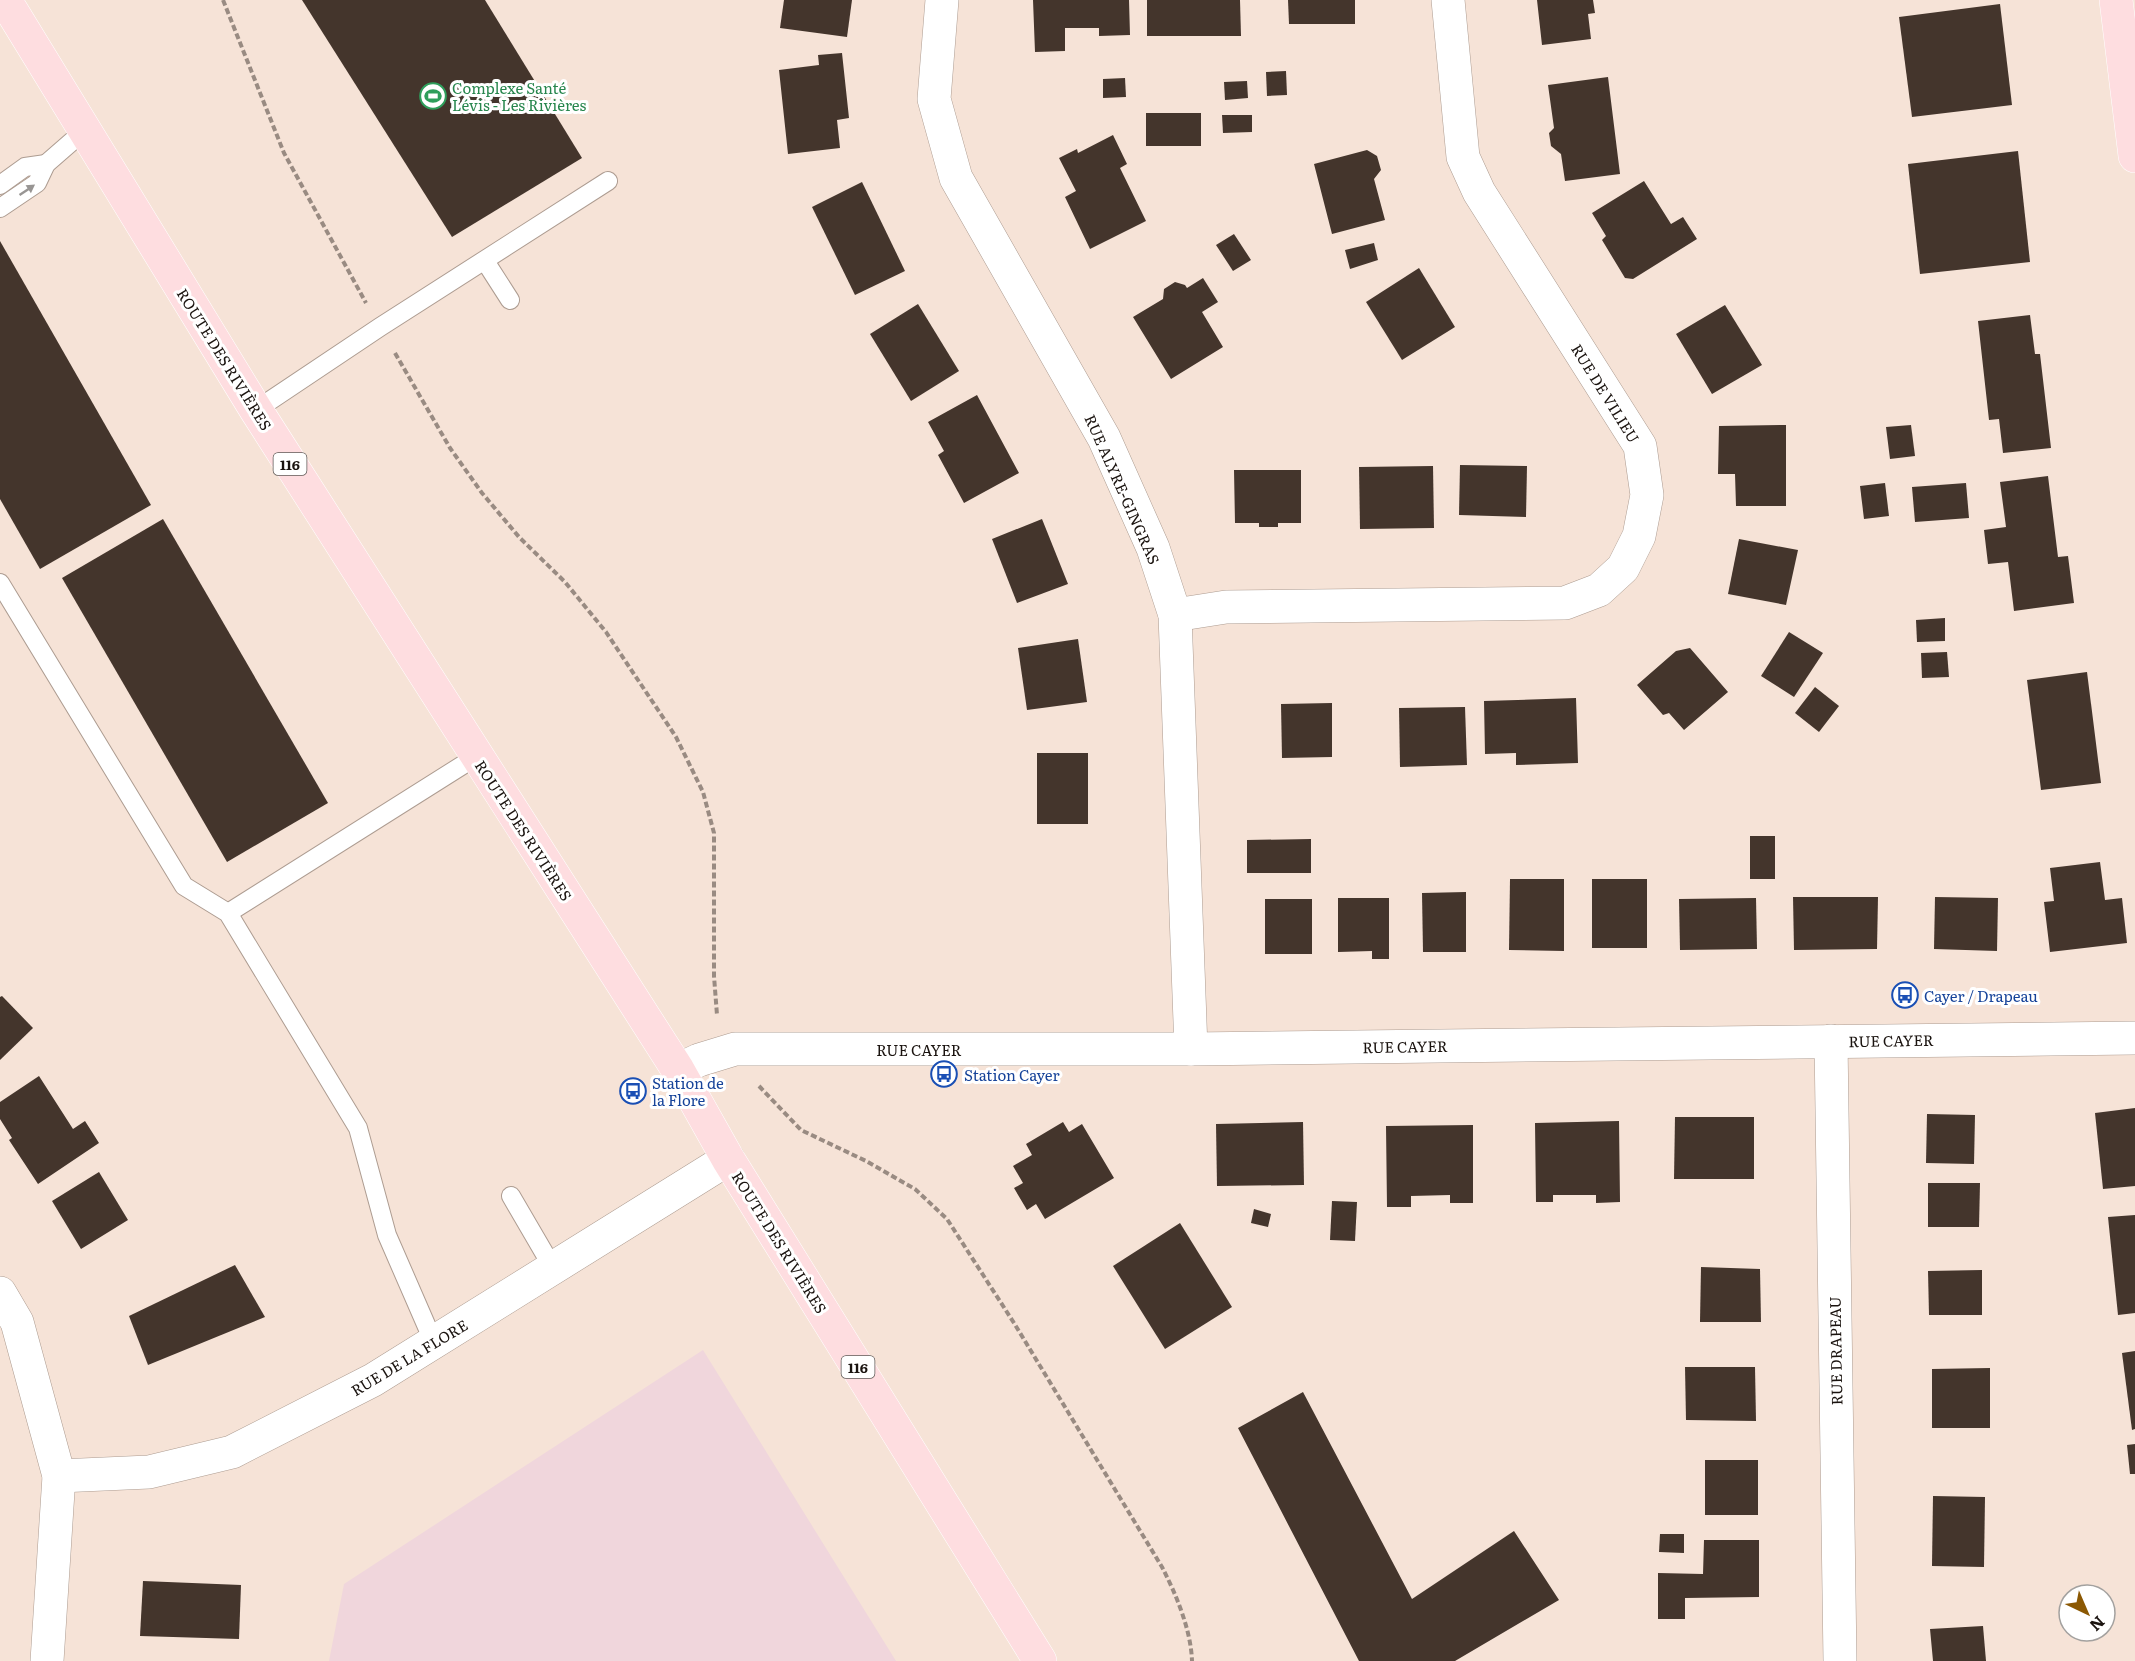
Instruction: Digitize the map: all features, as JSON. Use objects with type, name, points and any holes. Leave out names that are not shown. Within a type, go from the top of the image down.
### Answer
[{"type":"main road","name":"ROUTE DES RIVIÈRES","points":[[5,0],[256,410],[678,1070],[728,1159],[1040,1661]]},
{"type":"main road","points":[[2116,0],[2135,156]]},
{"type":"street","name":"RUE ALYRE-GINGRAS","points":[[942,0],[934,99],[956,178],[1104,438],[1153,548],[1175,615],[1191,1049]]},
{"type":"street","name":"RUE DE VILIEU","points":[[1175,615],[1226,607],[1565,603],[1599,590],[1623,568],[1639,536],[1647,495],[1640,446],[1479,192],[1462,157],[1448,0]]},
{"type":"street","name":"RUE CAYER","points":[[678,1070],[699,1060],[735,1049],[1191,1049],[2135,1038]]},
{"type":"street","name":"RUE DRAPEAU","points":[[1831,1041],[1840,1661]]},
{"type":"street","name":"RUE DE LA FLORE","points":[[59,1476],[149,1472],[232,1452],[373,1380],[728,1159]]},
{"type":"street","points":[[0,1293],[16,1322],[59,1476],[47,1661]]},
{"type":"lane","points":[[0,208],[37,183],[46,164],[85,130]]},
{"type":"lane","points":[[0,185],[25,167],[46,164]]},
{"type":"lane","points":[[256,410],[380,327],[608,181]]},
{"type":"lane","points":[[485,261],[510,300]]},
{"type":"lane","points":[[0,584],[184,886],[228,914],[358,1128],[387,1235],[434,1343]]},
{"type":"lane","points":[[228,914],[477,756]]},
{"type":"lane","points":[[511,1196],[553,1268]]},
{"type":"path","points":[[223,0],[284,153],[450,448],[482,493],[519,537],[565,582],[606,632],[676,737],[690,764],[703,792],[714,833],[714,976],[717,1018]]},
{"type":"path","points":[[763,1092],[801,1130],[866,1161],[915,1189],[947,1219],[1014,1323],[1162,1567],[1181,1611],[1192,1661]]},
{"type":"shaded area","points":[[703,1350],[896,1661],[329,1661],[344,1584]]},
{"type":"building","name":"Complexe Santé Lévis - Les Rivières","points":[[302,0],[485,0],[582,158],[452,237]]},
{"type":"building","points":[[784,0],[852,0],[847,37],[780,28]]},
{"type":"building","points":[[1033,0],[1129,0],[1130,35],[1099,36],[1099,28],[1065,28],[1065,51],[1035,52]]},
{"type":"building","points":[[1147,0],[1240,0],[1241,36],[1147,36]]},
{"type":"building","points":[[1288,0],[1355,0],[1355,24],[1289,24]]},
{"type":"building","points":[[1537,0],[1593,0],[1595,13],[1588,14],[1591,39],[1542,45]]},
{"type":"building","points":[[2000,4],[2012,105],[1912,117],[1899,17]]},
{"type":"building","points":[[842,53],[849,118],[837,120],[840,148],[788,154],[779,70],[819,65],[818,55]]},
{"type":"building","points":[[1286,71],[1287,95],[1267,96],[1266,72]]},
{"type":"building","points":[[1608,77],[1620,174],[1565,181],[1561,154],[1551,146],[1549,133],[1554,128],[1548,85]]},
{"type":"building","points":[[1125,78],[1126,97],[1103,98],[1103,79]]},
{"type":"building","points":[[1247,81],[1248,98],[1225,100],[1224,82]]},
{"type":"building","points":[[1146,113],[1201,113],[1201,146],[1146,146]]},
{"type":"building","points":[[1222,115],[1252,115],[1252,132],[1223,133]]},
{"type":"building","points":[[1113,135],[1127,164],[1120,168],[1146,221],[1090,249],[1065,197],[1076,191],[1059,158],[1077,149],[1078,153]]},
{"type":"building","points":[[1367,150],[1377,156],[1381,170],[1374,179],[1385,220],[1332,234],[1314,164]]},
{"type":"building","points":[[2018,151],[2030,262],[1920,274],[1908,164]]},
{"type":"building","points":[[1644,181],[1671,224],[1683,217],[1697,239],[1633,279],[1625,278],[1602,240],[1606,236],[1592,213]]},
{"type":"building","points":[[862,182],[905,271],[855,295],[812,207]]},
{"type":"building","points":[[1234,234],[1251,260],[1233,271],[1216,245]]},
{"type":"building","points":[[0,241],[151,505],[40,569],[0,499]]},
{"type":"building","points":[[1374,243],[1378,260],[1350,269],[1345,250]]},
{"type":"building","points":[[1419,268],[1455,327],[1402,360],[1366,302]]},
{"type":"building","points":[[1203,278],[1218,302],[1202,312],[1223,347],[1171,379],[1133,317],[1163,299],[1164,289],[1175,282],[1187,288]]},
{"type":"building","points":[[918,304],[959,371],[911,401],[870,334]]},
{"type":"building","points":[[1725,305],[1762,365],[1712,394],[1676,334]]},
{"type":"building","points":[[2030,315],[2035,354],[2040,354],[2051,448],[2003,453],[1999,419],[1989,420],[1978,321]]},
{"type":"building","points":[[977,395],[1019,473],[964,503],[938,455],[944,451],[928,422]]},
{"type":"building","points":[[1786,425],[1786,506],[1736,506],[1735,474],[1718,474],[1719,426]]},
{"type":"building","points":[[1911,425],[1915,456],[1890,459],[1886,427]]},
{"type":"building","points":[[1460,465],[1527,466],[1526,517],[1459,515]]},
{"type":"building","points":[[1433,466],[1434,528],[1360,529],[1359,467]]},
{"type":"building","points":[[1234,470],[1301,470],[1301,523],[1278,523],[1278,527],[1259,527],[1259,523],[1235,523]]},
{"type":"building","points":[[2048,476],[2058,557],[2068,556],[2074,603],[2014,611],[2008,562],[1988,564],[1984,530],[2006,527],[2000,482]]},
{"type":"building","points":[[1885,483],[1889,516],[1864,519],[1860,486]]},
{"type":"building","points":[[1966,483],[1969,518],[1915,522],[1912,487]]},
{"type":"building","points":[[163,519],[328,803],[227,862],[62,578]]},
{"type":"building","points":[[1042,519],[1068,584],[1017,603],[992,539]]},
{"type":"building","points":[[1739,539],[1798,550],[1786,605],[1728,594]]},
{"type":"building","points":[[1945,618],[1945,641],[1917,642],[1916,620]]},
{"type":"building","points":[[1789,632],[1823,653],[1794,697],[1761,676]]},
{"type":"building","points":[[1078,639],[1087,702],[1027,710],[1018,648]]},
{"type":"building","points":[[1690,648],[1728,692],[1684,730],[1669,713],[1663,715],[1637,685],[1676,651]]},
{"type":"building","points":[[1947,652],[1949,677],[1922,678],[1921,653]]},
{"type":"building","points":[[2087,672],[2101,783],[2041,790],[2027,680]]},
{"type":"building","points":[[1815,687],[1839,706],[1819,732],[1795,713]]},
{"type":"building","points":[[1576,698],[1578,763],[1516,765],[1516,753],[1485,754],[1484,701]]},
{"type":"building","points":[[1332,703],[1332,757],[1282,758],[1281,704]]},
{"type":"building","points":[[1465,707],[1467,765],[1400,767],[1399,708]]},
{"type":"building","points":[[1037,753],[1088,753],[1088,824],[1037,824]]},
{"type":"building","points":[[1750,836],[1775,836],[1775,879],[1750,879]]},
{"type":"building","points":[[1311,839],[1311,873],[1247,873],[1247,840]]},
{"type":"building","points":[[2100,862],[2105,900],[2122,898],[2127,943],[2050,952],[2044,902],[2054,901],[2050,868]]},
{"type":"building","points":[[1510,879],[1564,879],[1564,951],[1509,950]]},
{"type":"building","points":[[1592,879],[1647,879],[1647,948],[1592,948]]},
{"type":"building","points":[[1466,892],[1466,952],[1423,952],[1422,893]]},
{"type":"building","points":[[1793,897],[1878,897],[1877,949],[1794,950]]},
{"type":"building","points":[[1935,897],[1998,898],[1997,951],[1934,949]]},
{"type":"building","points":[[1338,898],[1389,898],[1389,959],[1372,959],[1372,951],[1338,952]]},
{"type":"building","points":[[1756,898],[1757,949],[1680,950],[1679,899]]},
{"type":"building","points":[[1265,899],[1312,899],[1312,954],[1265,954]]},
{"type":"building","points":[[2,996],[33,1028],[0,1060],[0,997]]},
{"type":"building","points":[[39,1076],[73,1129],[85,1121],[99,1143],[38,1184],[9,1140],[12,1138],[0,1119],[0,1102]]},
{"type":"building","points":[[2135,1108],[2135,1186],[2103,1189],[2095,1113]]},
{"type":"building","points":[[1927,1114],[1975,1115],[1974,1164],[1926,1163]]},
{"type":"building","points":[[1675,1117],[1754,1117],[1754,1179],[1674,1179]]},
{"type":"building","points":[[1619,1121],[1620,1202],[1596,1203],[1596,1195],[1553,1195],[1553,1202],[1536,1202],[1535,1123]]},
{"type":"building","points":[[1063,1122],[1069,1132],[1082,1124],[1114,1178],[1045,1219],[1036,1204],[1027,1210],[1014,1188],[1023,1183],[1013,1166],[1032,1155],[1026,1144]]},
{"type":"building","points":[[1303,1122],[1304,1185],[1217,1186],[1216,1124]]},
{"type":"building","points":[[1473,1125],[1473,1203],[1450,1203],[1450,1195],[1411,1196],[1411,1207],[1387,1207],[1386,1126]]},
{"type":"building","points":[[99,1172],[128,1220],[81,1249],[52,1201]]},
{"type":"building","points":[[1928,1183],[1980,1183],[1979,1227],[1928,1227]]},
{"type":"building","points":[[1332,1201],[1357,1202],[1355,1241],[1330,1240]]},
{"type":"building","points":[[1254,1209],[1271,1214],[1268,1227],[1251,1223]]},
{"type":"building","points":[[2135,1215],[2135,1313],[2118,1315],[2108,1217]]},
{"type":"building","points":[[1180,1223],[1232,1307],[1165,1349],[1113,1266]]},
{"type":"building","points":[[235,1265],[265,1317],[148,1365],[129,1316]]},
{"type":"building","points":[[1701,1267],[1760,1269],[1761,1322],[1700,1322]]},
{"type":"building","points":[[1982,1270],[1982,1315],[1929,1315],[1928,1271]]},
{"type":"building","points":[[2135,1351],[2135,1429],[2132,1430],[2122,1353]]},
{"type":"building","points":[[1685,1367],[1755,1367],[1756,1421],[1686,1420]]},
{"type":"building","points":[[1990,1368],[1990,1428],[1932,1428],[1932,1369]]},
{"type":"building","points":[[1303,1392],[1412,1599],[1514,1531],[1559,1600],[1455,1661],[1359,1661],[1238,1428]]},
{"type":"building","points":[[2135,1444],[2135,1474],[2130,1474],[2127,1445]]},
{"type":"building","points":[[1705,1460],[1758,1460],[1758,1515],[1705,1515]]},
{"type":"building","points":[[1933,1496],[1985,1497],[1984,1567],[1932,1566]]},
{"type":"building","points":[[1660,1534],[1684,1534],[1684,1553],[1659,1552]]},
{"type":"building","points":[[1704,1540],[1759,1540],[1759,1597],[1685,1598],[1685,1619],[1658,1619],[1658,1573],[1703,1574]]},
{"type":"building","points":[[143,1581],[241,1585],[239,1639],[140,1636]]},
{"type":"building","points":[[1983,1626],[1986,1661],[1933,1661],[1930,1629]]},
{"type":"place","name":"Complexe Santé Lévis - Les Rivières","points":[[433,96]]},
{"type":"place","name":"Cayer / Drapeau","points":[[1905,995]]},
{"type":"place","name":"Station Cayer","points":[[944,1074]]},
{"type":"place","name":"Station de la Flore","points":[[633,1091]]}]
